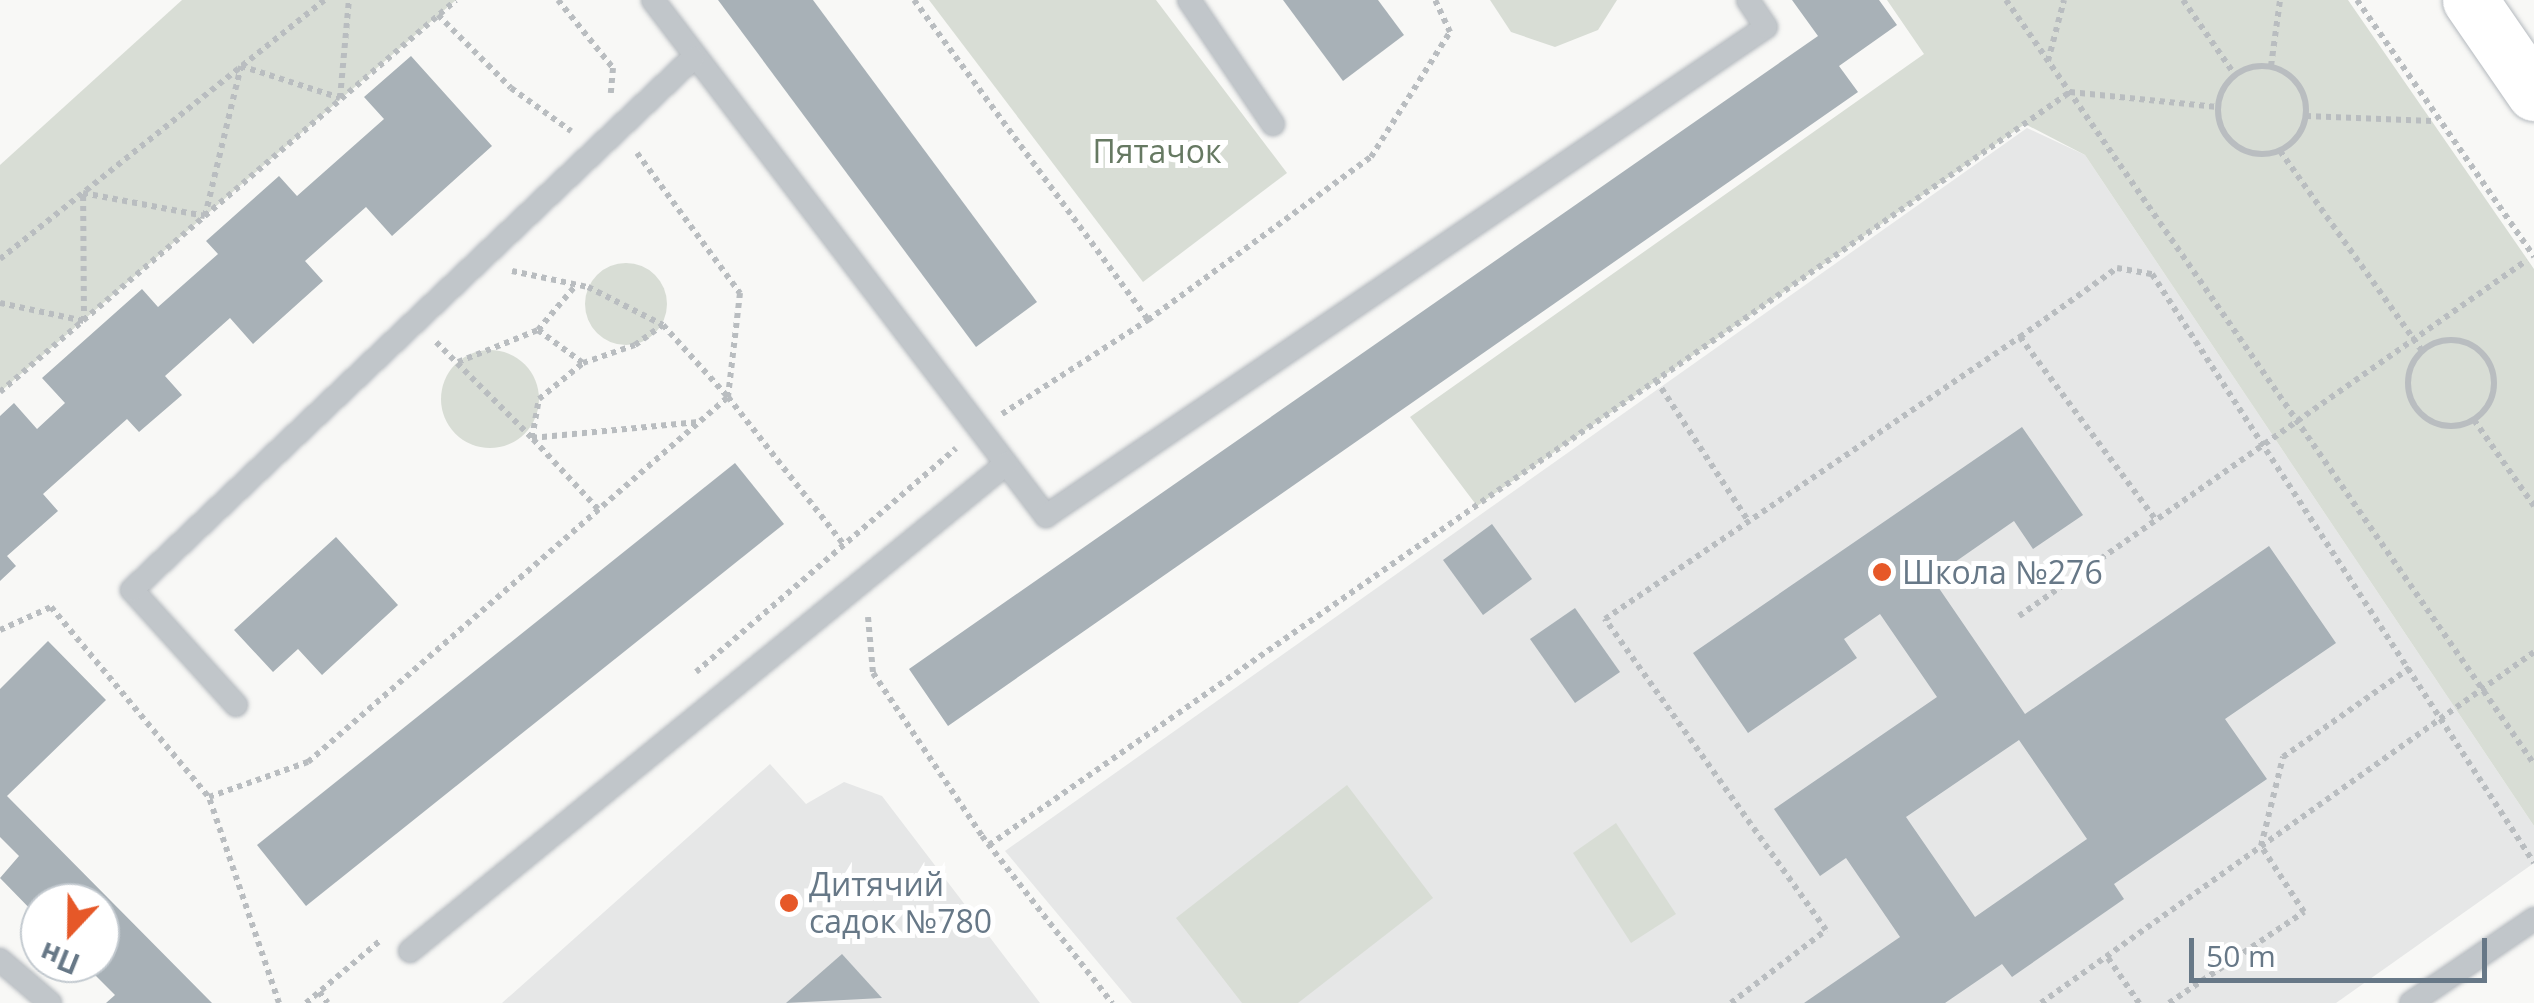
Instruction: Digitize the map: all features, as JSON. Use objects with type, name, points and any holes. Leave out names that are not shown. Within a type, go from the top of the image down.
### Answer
[{"type":"street","points":[[2470,0],[2534,93]]},
{"type":"lane","points":[[653,0],[693,58],[1046,516],[1766,27],[1748,0]]},
{"type":"lane","points":[[1189,0],[1273,124]]},
{"type":"lane","points":[[236,705],[132,590],[693,58]]},
{"type":"lane","points":[[410,951],[1006,464]]},
{"type":"lane","points":[[2411,1003],[2534,919]]},
{"type":"lane","points":[[0,960],[50,1003]]},
{"type":"path","points":[[0,259],[324,0]]},
{"type":"path","points":[[340,98],[349,0]]},
{"type":"path","points":[[0,392],[456,0]]},
{"type":"path","points":[[209,797],[308,762],[728,397],[740,293],[619,128],[610,110],[613,68],[558,0]]},
{"type":"path","points":[[914,0],[1148,320],[1371,157],[1450,32],[1435,0]]},
{"type":"path","points":[[2006,0],[2534,764]]},
{"type":"path","points":[[2048,61],[2064,0]]},
{"type":"path","points":[[2183,0],[2235,75]]},
{"type":"path","points":[[2271,66],[2280,0]]},
{"type":"path","points":[[2020,616],[2531,258],[2357,0]]},
{"type":"path","points":[[438,15],[566,132],[582,127]]},
{"type":"path","points":[[241,66],[340,98]]},
{"type":"path","points":[[206,216],[241,66]]},
{"type":"path","points":[[2271,66],[2235,75],[2217,107],[2226,136],[2236,147],[2280,152],[2422,351]]},
{"type":"path","points":[[2271,66],[2302,90],[2306,116],[2302,130],[2280,152]]},
{"type":"path","points":[[989,845],[2070,92],[2217,107]]},
{"type":"path","points":[[2306,116],[2432,122]]},
{"type":"path","points":[[83,193],[206,216]]},
{"type":"path","points":[[83,193],[84,320]]},
{"type":"path","points":[[476,264],[576,285],[663,324],[728,397],[845,546]]},
{"type":"path","points":[[1730,1003],[1826,930],[1606,619],[2117,268],[2152,274],[2443,715],[2534,863]]},
{"type":"path","points":[[458,362],[538,330],[576,285]]},
{"type":"path","points":[[0,303],[84,320]]},
{"type":"path","points":[[415,322],[598,509]]},
{"type":"path","points":[[532,438],[539,399],[583,363],[635,346],[663,324]]},
{"type":"path","points":[[538,330],[583,363]]},
{"type":"path","points":[[2020,337],[2156,520]]},
{"type":"path","points":[[2462,342],[2486,358],[2494,384],[2474,420],[2433,423],[2413,403],[2408,376],[2422,351],[2462,342]]},
{"type":"path","points":[[1656,380],[1748,522]]},
{"type":"path","points":[[2474,420],[2534,506]]},
{"type":"path","points":[[532,438],[699,422]]},
{"type":"path","points":[[864,580],[874,673],[989,845],[1112,1003]]},
{"type":"path","points":[[0,630],[51,607],[209,797],[279,1003]]},
{"type":"path","points":[[2042,1003],[2534,652]]},
{"type":"path","points":[[2169,1003],[2304,912],[2262,846],[2283,757],[2411,666]]},
{"type":"path","points":[[2108,958],[2139,1003]]},
{"type":"shaded area","name":"Школа №276","points":[[2027,128],[2085,155],[2534,826],[2534,863],[2336,1003],[1132,1003],[1005,851]]},
{"type":"shaded area","name":"Дитячий садок №780","points":[[770,764],[806,804],[844,782],[882,796],[1040,1003],[502,1003]]},
{"type":"green space","points":[[182,0],[456,0],[0,392],[0,165]]},
{"type":"green space","name":"Пятачок","points":[[929,0],[1156,0],[1287,173],[1143,282]]},
{"type":"green space","points":[[1490,0],[1617,0],[1598,30],[1555,47],[1511,32]]},
{"type":"green space","points":[[1887,0],[2348,0],[2534,269],[2534,826],[2085,155],[2025,124],[1477,506],[1410,417],[1924,54]]},
{"type":"green space","points":[[618,263],[634,263],[660,281],[667,304],[664,320],[655,333],[634,345],[618,345],[592,327],[585,312],[585,296],[603,270]]},
{"type":"green space","points":[[490,350],[517,358],[531,372],[539,399],[531,426],[517,440],[490,448],[463,440],[449,426],[441,399],[449,372],[463,358]]},
{"type":"green space","points":[[1347,785],[1433,898],[1298,1003],[1242,1003],[1176,918]]},
{"type":"green space","points":[[1616,823],[1676,914],[1631,943],[1573,853]]},
{"type":"building","points":[[718,0],[813,0],[1037,302],[976,347]]},
{"type":"building","points":[[1283,0],[1378,0],[1404,35],[1343,81]]},
{"type":"building","points":[[1792,0],[1879,0],[1897,25],[1839,66],[1858,92],[948,726],[909,669],[1818,36]]},
{"type":"building","points":[[411,56],[492,146],[392,236],[366,207],[305,261],[323,281],[253,344],[230,318],[165,376],[182,395],[139,432],[127,419],[43,494],[58,511],[7,556],[16,566],[0,581],[0,416],[14,403],[37,429],[65,403],[42,378],[142,289],[158,307],[218,254],[206,241],[279,176],[297,196],[384,119],[364,97]]},
{"type":"building","points":[[2022,427],[2083,515],[2033,549],[2014,521],[1932,578],[2025,714],[2269,546],[2336,643],[2225,719],[2267,779],[2114,884],[2124,899],[2012,977],[2002,964],[1945,1003],[1804,1003],[1900,937],[1846,858],[1820,876],[1774,809],[1937,697],[1880,614],[1844,639],[1857,658],[1748,733],[1693,653]],"holes":[[[2019,740],[2087,839],[1975,917],[1906,817]]]},
{"type":"building","points":[[735,463],[784,524],[306,906],[257,845]]},
{"type":"building","points":[[1492,524],[1532,579],[1483,615],[1443,560]]},
{"type":"building","points":[[336,537],[398,605],[322,675],[298,649],[273,672],[234,630]]},
{"type":"building","points":[[1575,608],[1620,672],[1575,703],[1530,639]]},
{"type":"building","points":[[48,641],[106,700],[7,796],[93,883],[20,883],[20,898],[0,878],[19,856],[0,837],[0,689]]},
{"type":"building","points":[[120,910],[212,1003],[106,1003],[115,995],[103,983],[120,983]]},
{"type":"building","points":[[842,954],[882,998],[786,1003]]},
{"type":"place","name":"Школа №276","points":[[1882,572]]},
{"type":"place","name":"Дитячий садок №780","points":[[789,903]]}]
